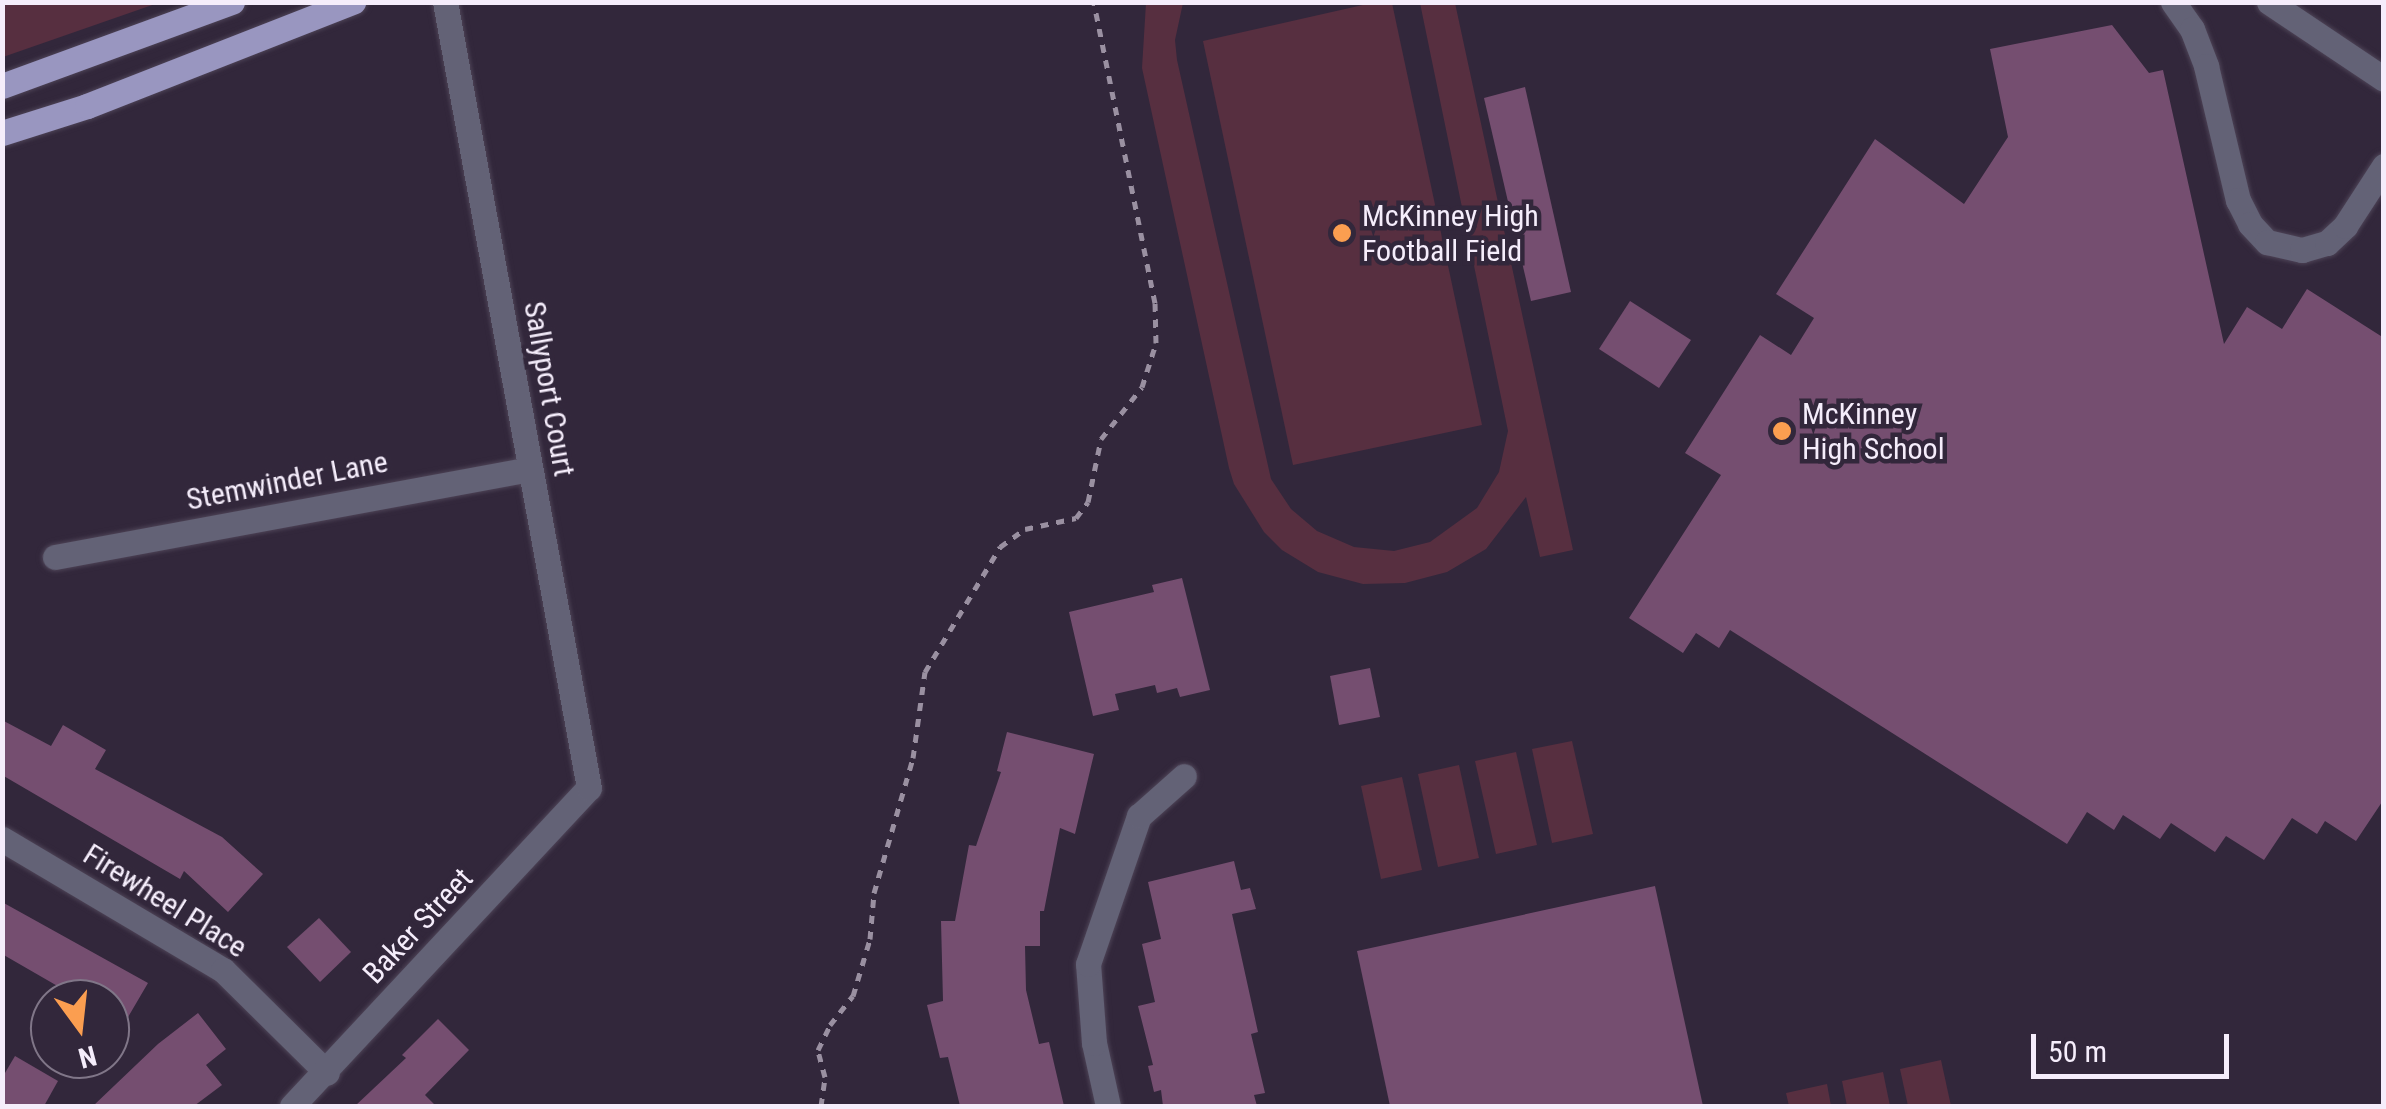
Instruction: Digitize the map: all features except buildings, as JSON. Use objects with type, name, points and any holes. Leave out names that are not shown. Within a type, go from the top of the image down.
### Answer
[{"type":"main road","points":[[2,86],[232,2]]},
{"type":"main road","points":[[2,132],[87,106],[353,2]]},
{"type":"street","name":"Sallyport Court","points":[[445,2],[589,788]]},
{"type":"street","points":[[2172,2],[2200,48],[2238,200],[2250,224],[2267,242],[2302,250],[2327,243],[2345,226],[2384,166]]},
{"type":"street","points":[[2269,2],[2384,79]]},
{"type":"street","name":"Stemwinder Lane","points":[[56,557],[530,469]]},
{"type":"street","points":[[1108,1106],[1094,1043],[1088,964],[1139,816],[1184,776]]},
{"type":"street","name":"Baker Street","points":[[292,1106],[589,788]]},
{"type":"street","name":"Firewheel Place","points":[[2,838],[223,970],[326,1073]]},
{"type":"path","points":[[821,1106],[825,1077],[818,1050],[830,1025],[853,996],[870,939],[874,892],[913,758],[925,672],[1000,547],[1025,529],[1076,518],[1088,502],[1101,440],[1142,388],[1156,343],[1155,303],[1094,2]]},
{"type":"shaded area","points":[[3,2],[158,2],[158,3],[3,57]]},
{"type":"shaded area","name":"McKinney High Football Field","points":[[1376,2],[1392,3],[1482,425],[1293,465],[1203,41]]},
{"type":"shaded area","points":[[1146,3],[1183,3],[1175,40],[1177,60],[1271,479],[1291,509],[1317,531],[1354,547],[1394,551],[1430,542],[1477,508],[1499,472],[1508,431],[1420,3],[1455,3],[1573,550],[1540,557],[1526,497],[1486,549],[1447,572],[1405,583],[1363,584],[1318,572],[1282,550],[1264,532],[1234,484],[1229,468],[1142,68]]},
{"type":"shaded area","points":[[1572,741],[1593,834],[1552,843],[1532,749]]},
{"type":"shaded area","points":[[1516,752],[1537,845],[1496,854],[1475,761]]},
{"type":"shaded area","points":[[1459,765],[1479,858],[1438,867],[1418,774]]},
{"type":"shaded area","points":[[1402,777],[1422,870],[1381,879],[1361,786]]},
{"type":"shaded area","points":[[1941,1060],[1951,1106],[1908,1106],[1900,1069]]},
{"type":"shaded area","points":[[1883,1072],[1890,1106],[1847,1106],[1842,1081]]},
{"type":"shaded area","points":[[1827,1084],[1831,1106],[1789,1106],[1786,1093]]},
{"type":"place","name":"McKinney High Football Field","points":[[1342,233]]},
{"type":"place","name":"McKinney High School","points":[[1782,431]]}]
